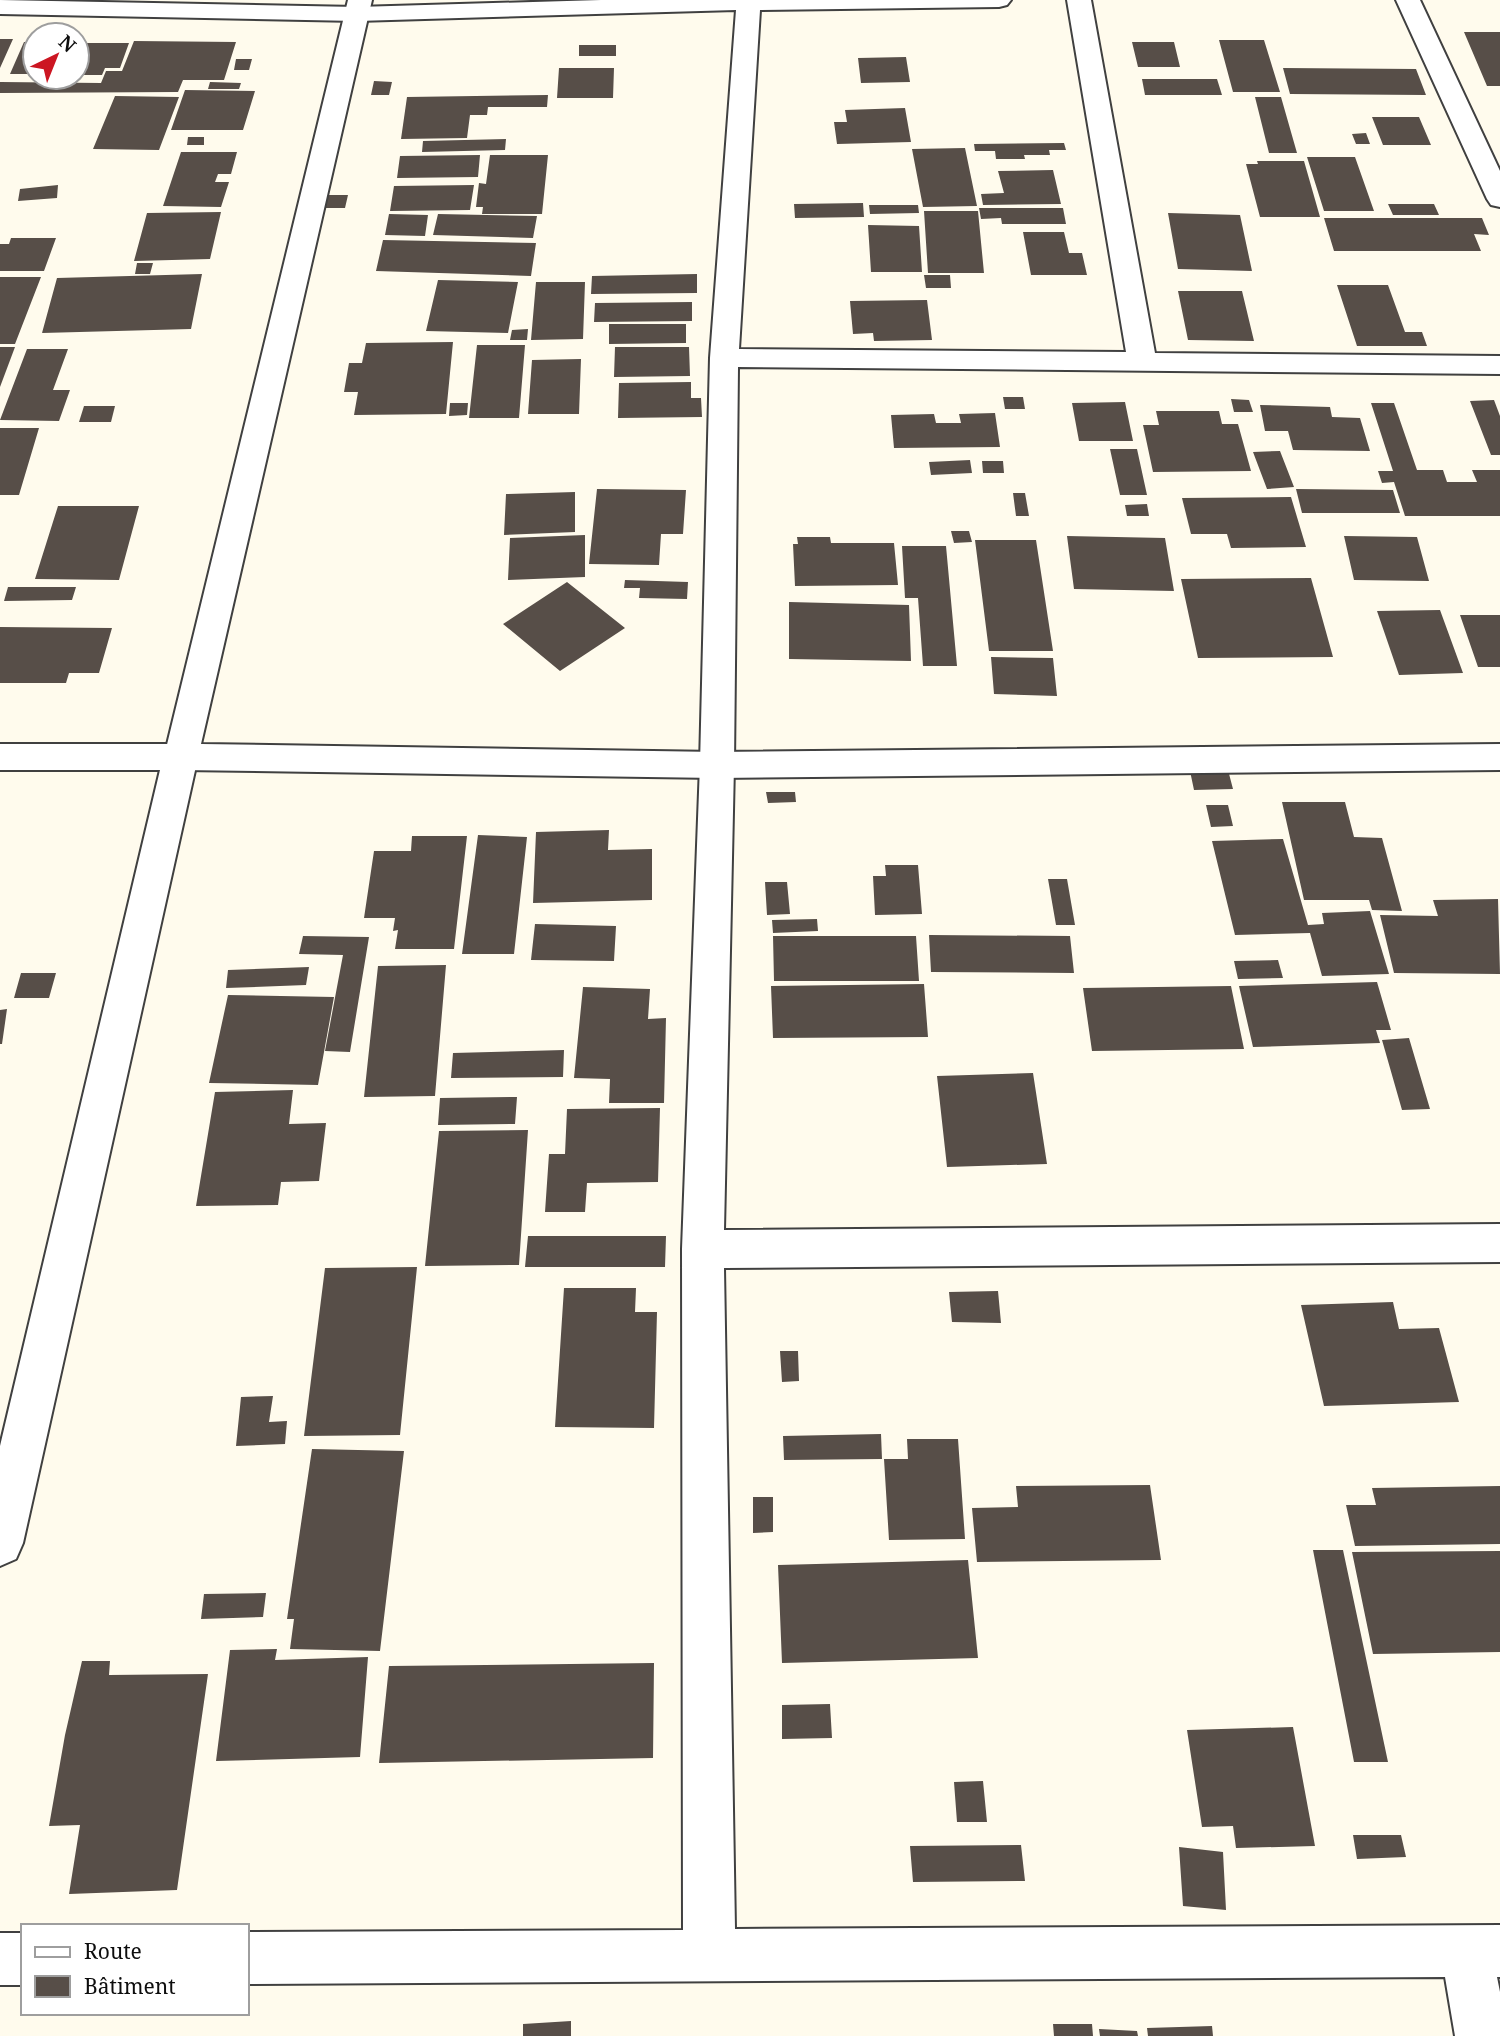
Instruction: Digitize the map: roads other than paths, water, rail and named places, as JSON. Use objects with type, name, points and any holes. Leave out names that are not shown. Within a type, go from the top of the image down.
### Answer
[{"type":"street","points":[[0,7],[359,7],[999,0]]},
{"type":"street","points":[[1079,0],[1142,362]]},
{"type":"street","points":[[1408,0],[1500,199]]},
{"type":"street","points":[[709,1955],[703,1249],[717,765],[724,358],[749,1]]},
{"type":"street","points":[[0,1543],[181,757],[359,7]]},
{"type":"street","points":[[724,358],[1500,365]]},
{"type":"street","points":[[0,757],[717,765],[1500,757]]},
{"type":"street","points":[[703,1249],[1500,1243]]},
{"type":"street","points":[[248,1958],[1483,1951],[1482,2036]]},
{"type":"street","points":[[0,1959],[21,1959]]}]
